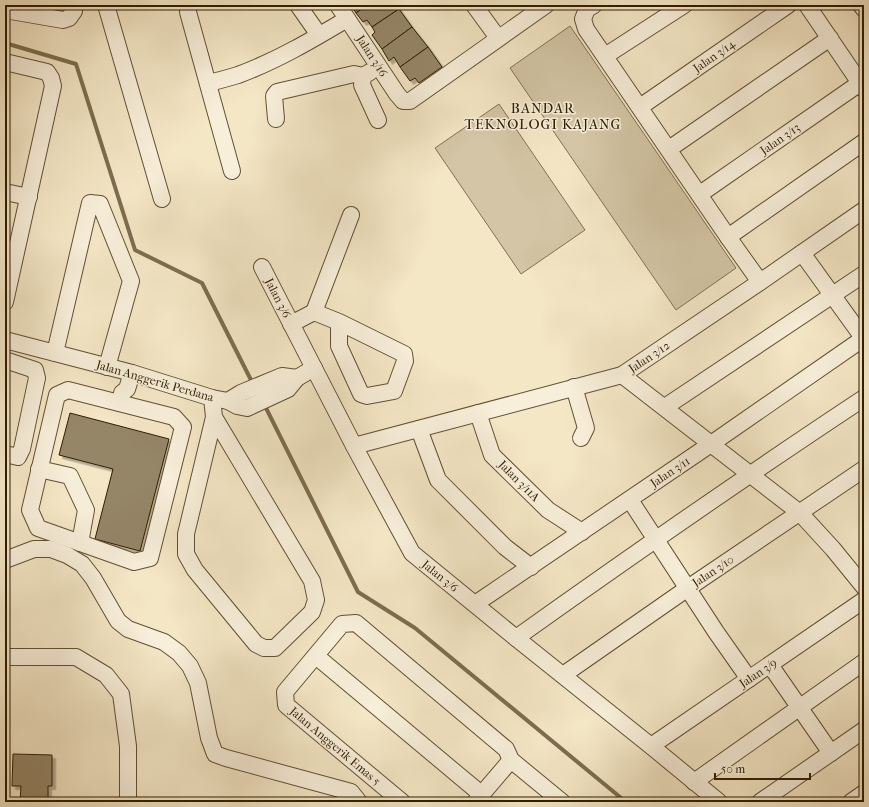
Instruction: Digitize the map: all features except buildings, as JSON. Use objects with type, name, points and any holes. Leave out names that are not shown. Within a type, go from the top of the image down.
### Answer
[{"type":"street","points":[[5,10],[63,20],[69,18],[74,11],[74,5]]},
{"type":"street","points":[[106,5],[162,199]]},
{"type":"street","points":[[298,5],[319,35]]},
{"type":"street","name":"Jalan 3/16","points":[[338,5],[403,101],[410,101],[498,38]]},
{"type":"street","points":[[474,5],[498,38],[546,5]]},
{"type":"street","points":[[594,5],[587,9],[583,19],[586,29],[760,282]]},
{"type":"street","points":[[605,56],[684,5]]},
{"type":"street","name":"Jalan 3/14","points":[[640,107],[788,5]]},
{"type":"street","points":[[807,5],[862,86]]},
{"type":"street","points":[[861,5],[864,9]]},
{"type":"street","points":[[188,12],[232,171]]},
{"type":"street","points":[[208,83],[237,75],[258,67],[319,35],[347,18]]},
{"type":"street","points":[[668,149],[830,38]]},
{"type":"street","points":[[5,62],[47,72],[51,78],[53,86],[5,302]]},
{"type":"street","points":[[276,119],[274,96],[277,92],[354,74],[363,76],[379,67]]},
{"type":"street","points":[[363,76],[362,85],[378,120]]},
{"type":"street","name":"Jalan 3/13","points":[[700,194],[862,86]]},
{"type":"street","points":[[728,237],[864,142]]},
{"type":"street","points":[[5,192],[29,197]]},
{"type":"street","points":[[55,353],[90,203],[100,204],[131,281],[120,370],[127,389],[121,398]]},
{"type":"street","name":"Jalan 3/12","points":[[354,446],[622,375],[864,210]]},
{"type":"street","points":[[291,324],[314,312],[352,215]]},
{"type":"street","points":[[802,253],[864,339]]},
{"type":"street","name":"Jalan 3/6","points":[[262,267],[354,446],[412,553],[719,802]]},
{"type":"street","points":[[665,407],[864,274]]},
{"type":"street","points":[[314,312],[339,322],[404,354],[405,361],[394,391],[367,396],[361,394],[339,346],[339,322]]},
{"type":"street","name":"Jalan 3/11","points":[[475,604],[630,500],[864,339]]},
{"type":"street","name":"Jalan Anggerik Perdana","points":[[5,340],[120,370],[212,398],[235,397],[289,381]]},
{"type":"street","points":[[5,360],[35,370],[37,378],[22,449],[18,457],[5,454]]},
{"type":"street","name":"Jalan Anggerik Perdana","points":[[235,397],[237,406],[246,408],[289,381],[314,368]]},
{"type":"street","points":[[622,375],[800,512],[864,587]]},
{"type":"street","points":[[574,387],[586,428],[581,438]]},
{"type":"street","points":[[68,390],[121,398],[174,417],[183,427],[150,558],[134,562],[38,528],[30,510],[57,395],[68,390]]},
{"type":"street","points":[[212,398],[214,417],[186,534],[186,554],[195,570],[256,644],[264,648],[275,648],[312,612],[316,600],[312,581],[214,417]]},
{"type":"street","points":[[516,638],[750,473],[864,398]]},
{"type":"street","name":"Jalan 3/11A","points":[[478,413],[492,455],[548,510],[582,532]]},
{"type":"street","points":[[419,429],[438,480],[505,548],[531,567]]},
{"type":"street","points":[[39,469],[70,476],[86,510],[80,543]]},
{"type":"street","name":"Jalan 3/10","points":[[563,675],[864,469]]},
{"type":"street","points":[[630,500],[716,632],[749,679]]},
{"type":"street","points":[[5,560],[34,549],[51,549],[67,555],[82,564],[93,578],[118,621],[128,629],[164,642],[180,653],[190,666],[198,682],[209,738],[215,754],[352,792],[359,802]]},
{"type":"street","name":"Jalan 3/9","points":[[651,746],[770,665],[862,607]]},
{"type":"street","points":[[511,760],[478,798],[316,656],[342,624],[356,623],[506,749],[511,760],[562,802]]},
{"type":"street","name":"Jalan Anggerik Emas 5","points":[[316,656],[286,692],[286,706],[402,802]]},
{"type":"street","points":[[5,657],[76,657],[106,674],[121,694],[128,746],[128,802]]},
{"type":"street","points":[[694,782],[864,662]]},
{"type":"street","points":[[770,665],[831,753]]},
{"type":"street","points":[[760,802],[864,730]]},
{"type":"street","points":[[851,802],[864,793]]},
{"type":"shaded area","points":[[570,26],[736,268],[676,310],[510,68]]},
{"type":"shaded area","points":[[499,104],[585,230],[521,274],[435,148]]},
{"type":"waterway","points":[[5,43],[76,64],[135,250],[202,283],[253,384]]},
{"type":"waterway","points":[[264,404],[358,592],[415,628],[626,802]]},
{"type":"district","name":"BANDAR TEKNOLOGI KAJANG","points":[[543,116]]}]
